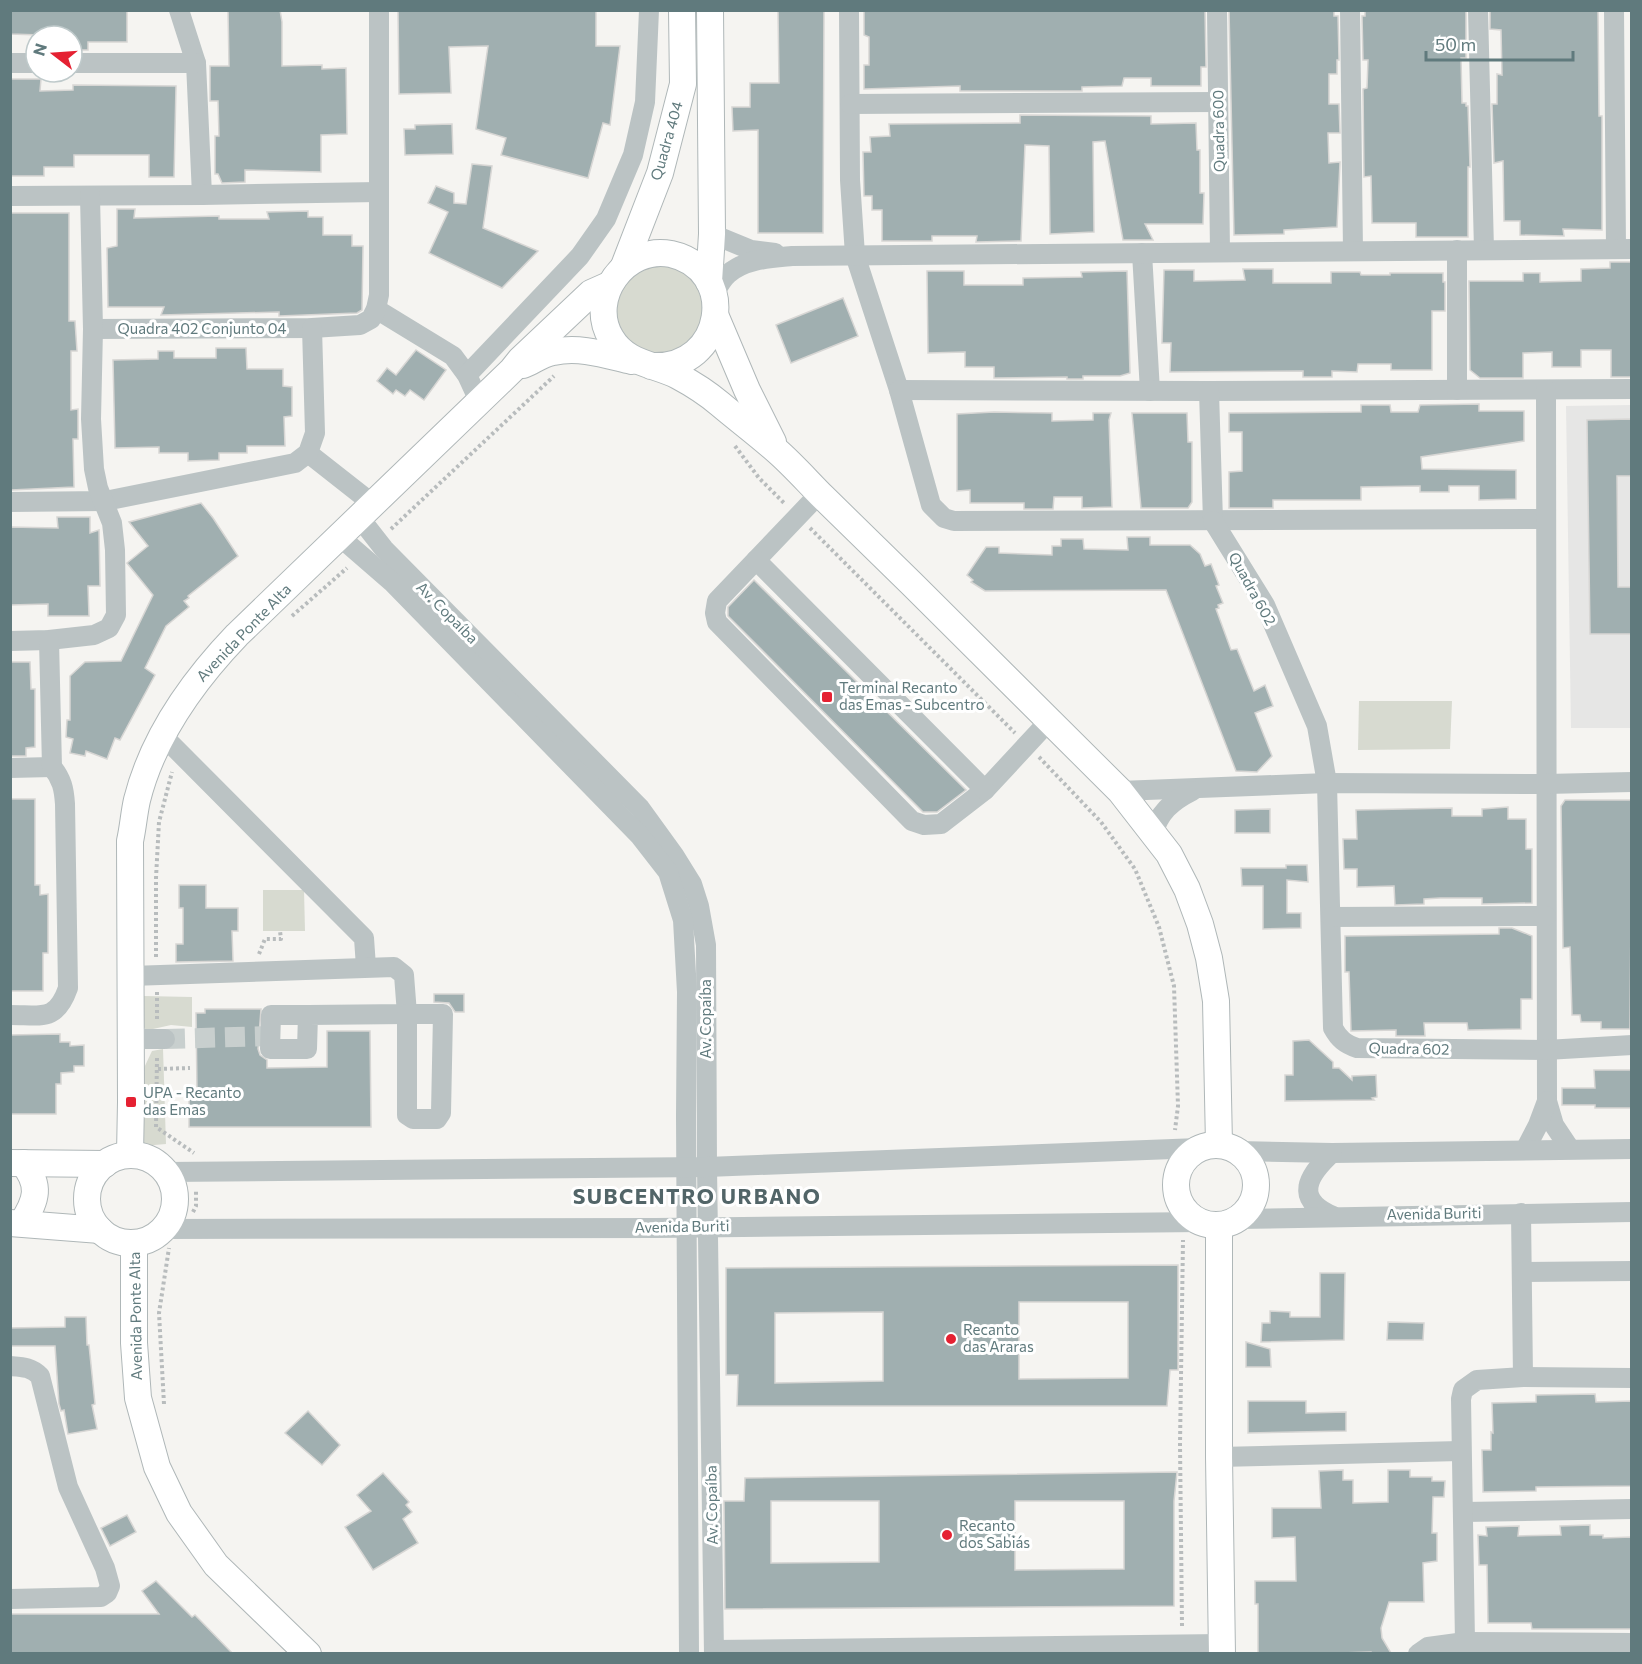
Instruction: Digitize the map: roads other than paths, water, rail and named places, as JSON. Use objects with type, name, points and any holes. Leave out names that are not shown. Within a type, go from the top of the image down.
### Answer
[{"type":"main road","name":"Quadra 404","points":[[616,276],[660,173],[683,84],[682,10]]},
{"type":"main road","points":[[644,364],[671,365],[692,356],[703,346],[711,332],[713,298],[710,10]]},
{"type":"main road","points":[[779,453],[747,390],[713,298],[693,264],[670,254],[645,255],[616,276],[604,302],[604,321],[611,338],[622,352],[644,364],[677,376],[711,396],[779,453],[1120,791],[1169,854],[1187,889],[1209,958],[1215,1001],[1218,1148]]},
{"type":"main road","name":"Avenida Ponte Alta","points":[[130,1154],[130,841],[137,801],[162,735],[199,677],[216,657],[520,360],[591,293],[616,276]]},
{"type":"main road","name":"Avenida Ponte Alta","points":[[512,370],[553,352],[571,350],[609,355],[644,364]]},
{"type":"main road","points":[[1218,1148],[1246,1158],[1256,1179],[1256,1191],[1246,1212],[1209,1222],[1190,1215],[1181,1205],[1176,1193],[1176,1179],[1180,1166],[1188,1156],[1218,1148]]},
{"type":"main road","points":[[134,1243],[120,1242],[107,1236],[89,1214],[87,1199],[89,1185],[96,1171],[121,1156],[130,1154],[150,1158],[171,1179],[175,1193],[175,1208],[170,1221],[163,1229]]},
{"type":"main road","points":[[16,1163],[105,1164]]},
{"type":"main road","points":[[16,1163],[34,1181],[36,1194],[31,1210],[16,1223]]},
{"type":"main road","points":[[1209,1222],[1219,1457],[1222,1649]]},
{"type":"main road","points":[[16,1223],[100,1230]]},
{"type":"main road","name":"Avenida Buriti","points":[[134,1243],[148,1240],[163,1229]]},
{"type":"main road","name":"Avenida Ponte Alta","points":[[134,1243],[134,1343],[138,1398],[157,1467],[179,1513],[216,1565],[308,1653]]},
{"type":"street","points":[[179,10],[196,63],[202,195]]},
{"type":"street","points":[[380,10],[379,295],[376,309],[446,350],[460,364],[479,401]]},
{"type":"street","points":[[467,375],[580,256],[606,219],[633,155],[645,102],[648,10]]},
{"type":"street","points":[[849,10],[850,180],[855,255],[899,390],[932,505],[944,518],[954,521],[1546,519]]},
{"type":"street","name":"Quadra 600","points":[[1217,10],[1220,252]]},
{"type":"street","points":[[1350,10],[1353,251]]},
{"type":"street","points":[[1479,10],[1484,250]]},
{"type":"street","points":[[713,298],[727,274],[742,265],[765,259],[792,256],[1624,249],[1623,96],[1614,10]]},
{"type":"street","points":[[84,63],[196,63]]},
{"type":"street","points":[[850,104],[1218,102]]},
{"type":"street","points":[[10,196],[379,192]]},
{"type":"street","points":[[10,641],[49,640],[103,632],[109,628],[116,615],[115,550],[112,523],[98,488],[94,469],[91,419],[93,329],[90,196]]},
{"type":"street","points":[[712,234],[752,250],[792,256]]},
{"type":"street","points":[[1457,250],[1457,390]]},
{"type":"street","points":[[1142,253],[1150,391]]},
{"type":"street","name":"Quadra 402 Conjunto 04","points":[[93,329],[312,328],[360,325],[371,319],[376,309]]},
{"type":"street","points":[[528,312],[548,334]]},
{"type":"street","points":[[10,502],[105,501],[295,463],[308,453],[315,433],[312,328]]},
{"type":"street","points":[[899,390],[1632,389]]},
{"type":"street","points":[[1546,390],[1547,1101],[1554,1125],[1570,1149]]},
{"type":"street","points":[[1209,391],[1213,521]]},
{"type":"street","points":[[308,453],[367,510]]},
{"type":"street","points":[[820,493],[717,601],[715,613],[717,622],[912,821],[924,825],[941,824],[985,790],[1049,721]]},
{"type":"street","name":"Av. Copaíba","points":[[367,510],[366,526],[384,549],[639,808],[674,855],[692,884],[699,906],[706,945],[714,1652]]},
{"type":"street","name":"Quadra 602","points":[[1213,521],[1269,615],[1317,726],[1327,783],[1333,1028],[1338,1038],[1357,1048],[1546,1050],[1632,1045]]},
{"type":"street","name":"Av. Copaíba","points":[[340,537],[401,591],[640,836],[668,872],[683,920],[687,992],[689,1653]]},
{"type":"street","points":[[756,560],[985,790]]},
{"type":"street","points":[[10,1015],[44,1015],[54,1011],[63,1002],[68,988],[65,804],[63,786],[59,775],[52,767],[49,640]]},
{"type":"street","points":[[162,735],[364,938],[366,967]]},
{"type":"street","points":[[10,768],[52,767]]},
{"type":"street","points":[[1120,791],[1327,783],[1632,782]]},
{"type":"street","points":[[1153,836],[1156,822],[1164,810],[1179,797],[1195,789]]},
{"type":"street","points":[[1331,917],[1546,916]]},
{"type":"street","points":[[131,976],[394,967],[400,970],[406,981],[407,1014],[407,1115],[413,1119],[437,1119],[441,1113],[443,1014],[407,1014],[308,1015]]},
{"type":"street","points":[[131,1039],[165,1040]]},
{"type":"street","points":[[1525,1150],[1547,1101]]},
{"type":"street","points":[[166,1172],[707,1167],[1218,1148],[1332,1153],[1632,1149]]},
{"type":"street","points":[[1332,1153],[1316,1168],[1308,1188],[1314,1204],[1333,1216]]},
{"type":"street","name":"Avenida Buriti","points":[[163,1229],[687,1228],[1209,1222],[1333,1216],[1632,1212]]},
{"type":"street","points":[[1521,1213],[1523,1377]]},
{"type":"street","points":[[1523,1272],[1632,1271]]},
{"type":"street","points":[[10,1366],[30,1369],[40,1376],[68,1487],[105,1568],[110,1586],[107,1593],[101,1597],[10,1599]]},
{"type":"street","points":[[1465,1642],[1464,1512],[1460,1451],[1463,1390],[1477,1380],[1523,1377],[1632,1378]]},
{"type":"street","points":[[1219,1457],[1460,1451]]},
{"type":"street","points":[[1464,1512],[1632,1509]]},
{"type":"street","points":[[1418,1653],[1428,1647],[1465,1642],[1539,1649],[1632,1643]]},
{"type":"street","points":[[714,1652],[1183,1643],[1222,1649]]},
{"type":"tunnel","points":[[165,1039],[270,1036]]},
{"type":"place","name":"Terminal Recanto das Emas - Subcentro","points":[[827,697]]},
{"type":"place","name":"UPA - Recanto das Emas","points":[[131,1102]]},
{"type":"place","name":"Recanto das Araras","points":[[951,1339]]},
{"type":"place","name":"Recanto dos Sabiás","points":[[947,1535]]},
{"type":"district","name":"SUBCENTRO URBANO","points":[[697,1197]]}]
